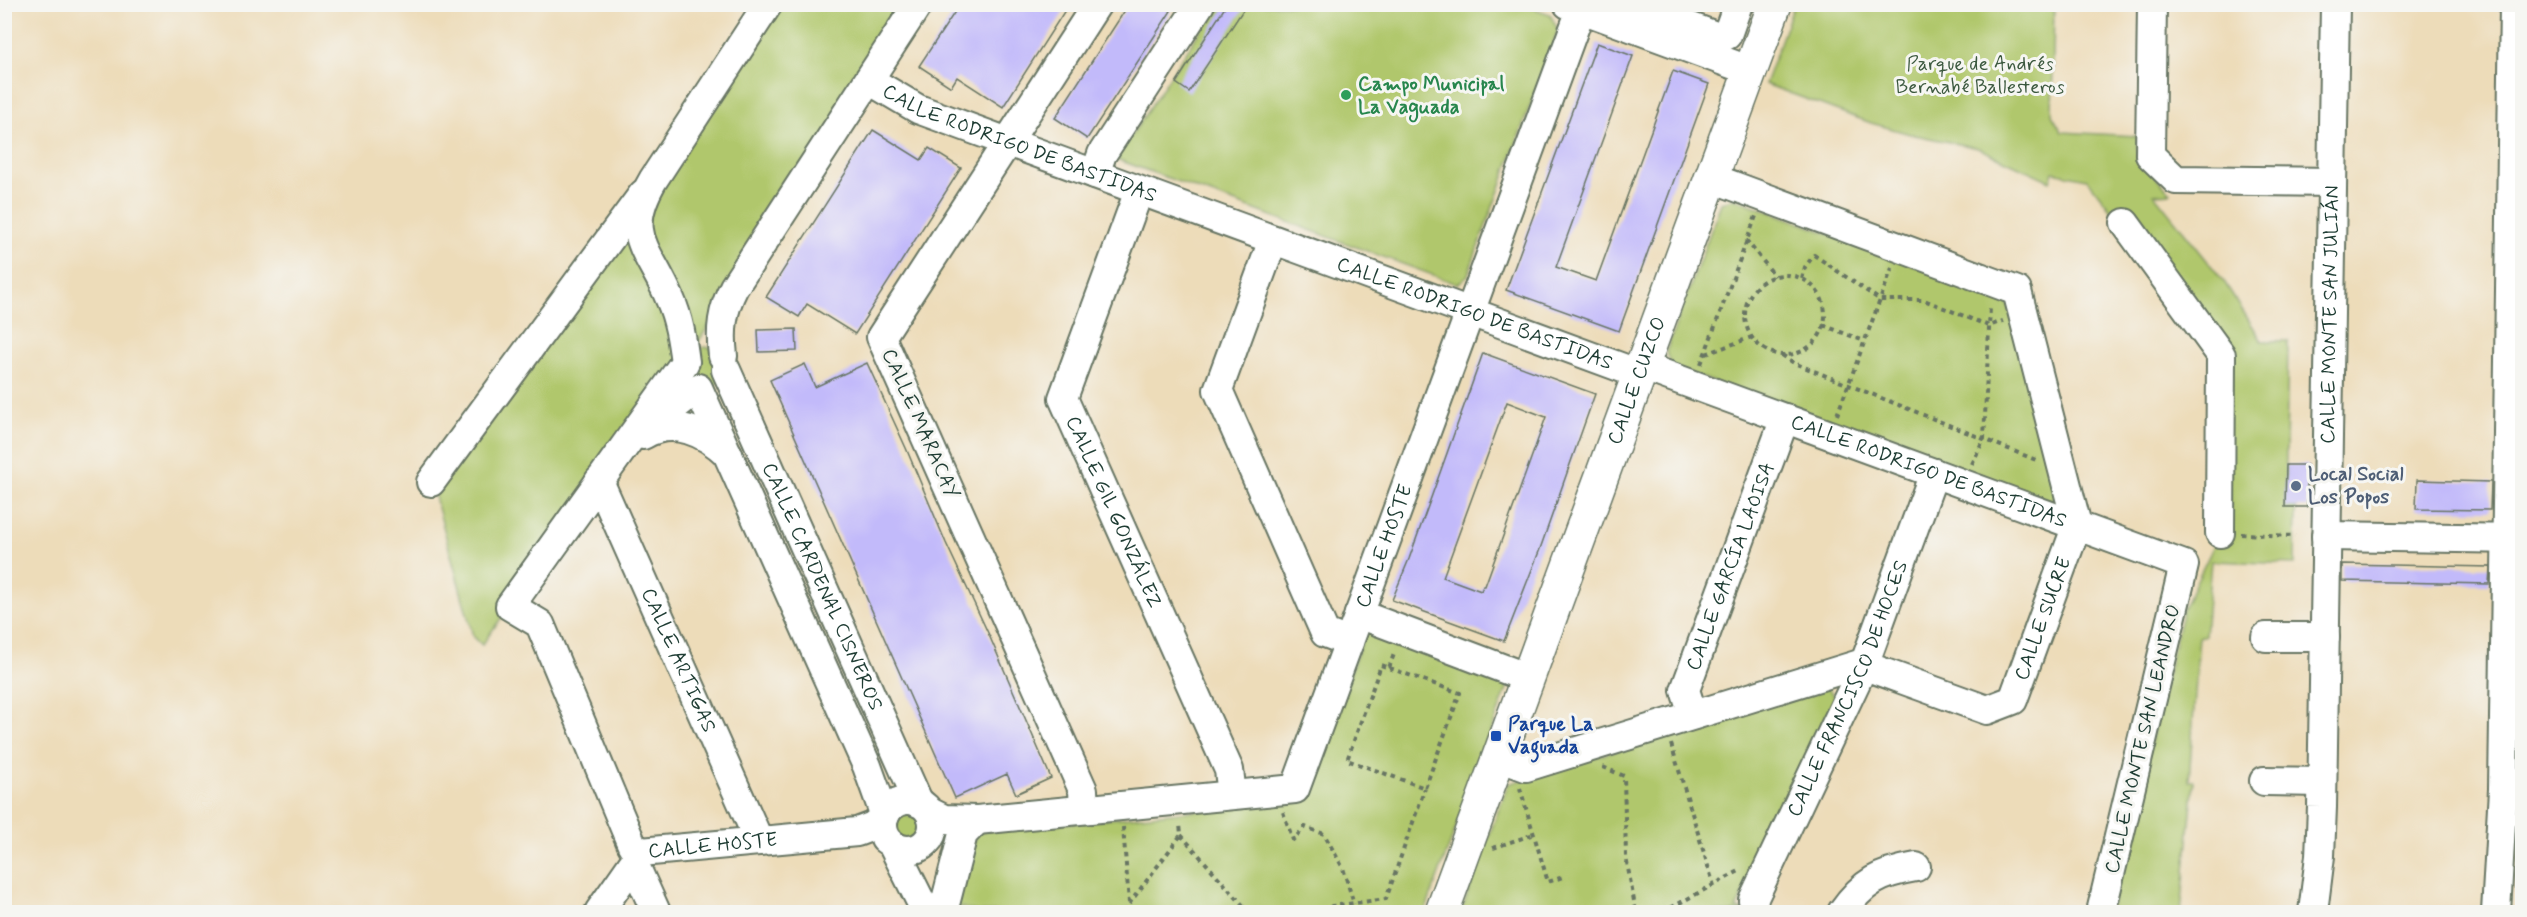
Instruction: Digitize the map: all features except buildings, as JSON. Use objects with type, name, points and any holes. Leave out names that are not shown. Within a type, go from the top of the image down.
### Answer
[{"type":"main road","name":"CALLE CUZCO","points":[[1442,912],[1508,769],[1528,678],[1775,4]]},
{"type":"street","points":[[431,482],[613,231],[653,180],[768,4]]},
{"type":"street","points":[[619,452],[698,388],[710,388],[722,380],[725,363],[721,323],[730,295],[918,4]]},
{"type":"street","name":"CALLE MARACAY","points":[[1084,810],[1083,790],[882,337],[1097,4]]},
{"type":"street","points":[[1095,174],[1102,154],[1200,4]]},
{"type":"street","points":[[1577,6],[1677,12],[1720,38],[1727,35],[1738,4]]},
{"type":"street","points":[[2152,4],[2150,155],[2176,180],[2332,182]]},
{"type":"street","name":"CALLE MONTE SAN JULIÁN","points":[[2313,912],[2320,856],[2322,782],[2335,4]]},
{"type":"street","points":[[2496,912],[2515,538],[2514,4]]},
{"type":"street","name":"CALLE HOSTE","points":[[926,817],[977,820],[1295,789],[1470,312],[1577,6]]},
{"type":"street","points":[[1623,10],[1751,71]]},
{"type":"street","name":"CALLE RODRIGO DE BASTIDAS","points":[[869,80],[910,106],[1139,191],[1639,374],[1650,369],[2184,565]]},
{"type":"street","points":[[1712,178],[2017,291],[2077,525]]},
{"type":"street","points":[[653,180],[640,206],[639,229],[645,250],[676,313],[686,376],[698,388]]},
{"type":"street","name":"CALLE GIL GONZÁLEZ","points":[[1139,191],[1063,398],[1230,770],[1232,795]]},
{"type":"street","points":[[2125,223],[2221,355],[2220,533]]},
{"type":"street","points":[[1273,240],[1218,390],[1325,633],[1349,642]]},
{"type":"street","points":[[656,912],[638,872],[632,845],[540,624],[510,606],[692,352],[705,346],[719,351],[725,363]]},
{"type":"street","name":"CALLE CARDENAL CISNEROS","points":[[725,363],[926,817],[939,895],[936,910]]},
{"type":"street","name":"CALLE CARDENAL CISNEROS","points":[[698,388],[867,766],[885,816]]},
{"type":"street","name":"CALLE GARCÍA LAOISA","points":[[1693,715],[1685,690],[1785,418]]},
{"type":"street","points":[[619,452],[647,432],[680,427],[706,436],[728,454]]},
{"type":"street","name":"CALLE FRANCISCO DE HOCES","points":[[1753,900],[1864,665],[1934,473]]},
{"type":"street","name":"CALLE ARTIGAS","points":[[598,481],[759,841]]},
{"type":"street","name":"CALLE SUCRE","points":[[1864,665],[1987,711],[2013,700],[2077,525]]},
{"type":"street","points":[[2326,536],[2515,538]]},
{"type":"street","name":"CALLE MONTE SAN LEANDRO","points":[[2101,912],[2184,565]]},
{"type":"street","points":[[1359,614],[1528,678]]},
{"type":"street","points":[[2266,637],[2325,637]]},
{"type":"street","points":[[1508,769],[1526,767],[1860,664],[1864,665]]},
{"type":"street","points":[[814,836],[840,828],[856,815],[866,795],[867,766]]},
{"type":"street","points":[[2264,781],[2322,782]]},
{"type":"street","points":[[892,844],[904,849],[916,849],[926,817],[908,800],[897,803],[885,816],[885,834],[936,910]]},
{"type":"street","name":"CALLE HOSTE","points":[[857,832],[873,826],[885,816]]},
{"type":"street","points":[[936,910],[963,834],[977,820]]},
{"type":"street","name":"CALLE HOSTE","points":[[599,912],[636,859],[759,841],[857,832],[881,836],[892,844]]},
{"type":"street","points":[[1842,912],[1860,890],[1877,877],[1893,871],[1916,867]]},
{"type":"path","points":[[1701,365],[1759,208]]},
{"type":"path","points":[[1746,239],[1775,276]]},
{"type":"path","points":[[1802,279],[1805,267],[1814,255],[1880,300],[1924,300],[1989,326],[2012,318]]},
{"type":"path","points":[[1833,426],[1896,258]]},
{"type":"path","points":[[1782,355],[1801,352],[1812,345],[1824,325],[1825,307],[1820,294],[1811,284],[1788,275],[1775,276],[1762,282],[1753,292],[1746,311],[1747,325],[1752,338],[1769,352],[1782,355],[1794,363],[2039,460]]},
{"type":"path","points":[[1971,466],[1984,439],[1990,304]]},
{"type":"path","points":[[1824,325],[1864,341]]},
{"type":"path","points":[[1705,355],[1752,338]]},
{"type":"path","points":[[2220,533],[2295,536]]},
{"type":"path","points":[[1323,912],[1332,906],[1386,899],[1460,693],[1381,665],[1347,760],[1425,788]]},
{"type":"path","points":[[1668,735],[1714,886]]},
{"type":"path","points":[[1595,764],[1624,776],[1626,857],[1636,912]]},
{"type":"path","points":[[1508,769],[1534,834],[1548,882],[1563,877]]},
{"type":"path","points":[[1283,809],[1283,816],[1293,840],[1305,827],[1324,834],[1343,868],[1354,904]]},
{"type":"path","points":[[1179,812],[1181,835],[1249,912]]},
{"type":"path","points":[[1122,818],[1129,904],[1181,835]]},
{"type":"path","points":[[1487,850],[1534,834]]},
{"type":"path","points":[[1663,912],[1714,886],[1750,864]]},
{"type":"green space","points":[[768,5],[918,5],[693,350],[712,348],[722,380],[710,388],[690,382],[509,607],[482,645],[473,636],[431,482]]},
{"type":"green space","name":"Campo Municipal La Vaguada","points":[[1217,5],[1524,5],[1550,14],[1558,30],[1467,277],[1457,284],[1116,159]]},
{"type":"green space","name":"Parque de Andrés Bernabé Ballesteros","points":[[1794,5],[2054,5],[2052,115],[2062,132],[2137,136],[2137,160],[2171,193],[2154,194],[2225,283],[2262,341],[2288,341],[2285,507],[2296,507],[2295,564],[2211,561],[2205,636],[2199,636],[2189,781],[2194,781],[2181,912],[2110,912],[2183,609],[2220,533],[2221,355],[2087,179],[2053,172],[2050,181],[1978,148],[1910,134],[1871,123],[1765,84]]},
{"type":"green space","points":[[1733,198],[2007,300],[2058,496],[2044,503],[1673,367],[1666,352],[1721,203]]},
{"type":"green space","points":[[1370,618],[1513,672],[1425,912],[977,912],[957,906],[977,832],[1304,800]]},
{"type":"green space","points":[[1826,686],[1835,697],[1736,909],[1752,912],[1461,912],[1508,784]]},
{"type":"green space","points":[[908,800],[933,825],[926,842],[916,849],[904,849],[885,816],[892,806]]},
{"type":"place","name":"Campo Municipal La Vaguada","points":[[1346,95]]},
{"type":"place","name":"Local Social Los Popos","points":[[2296,486]]},
{"type":"place","name":"Parque La Vaguada","points":[[1496,736]]}]
